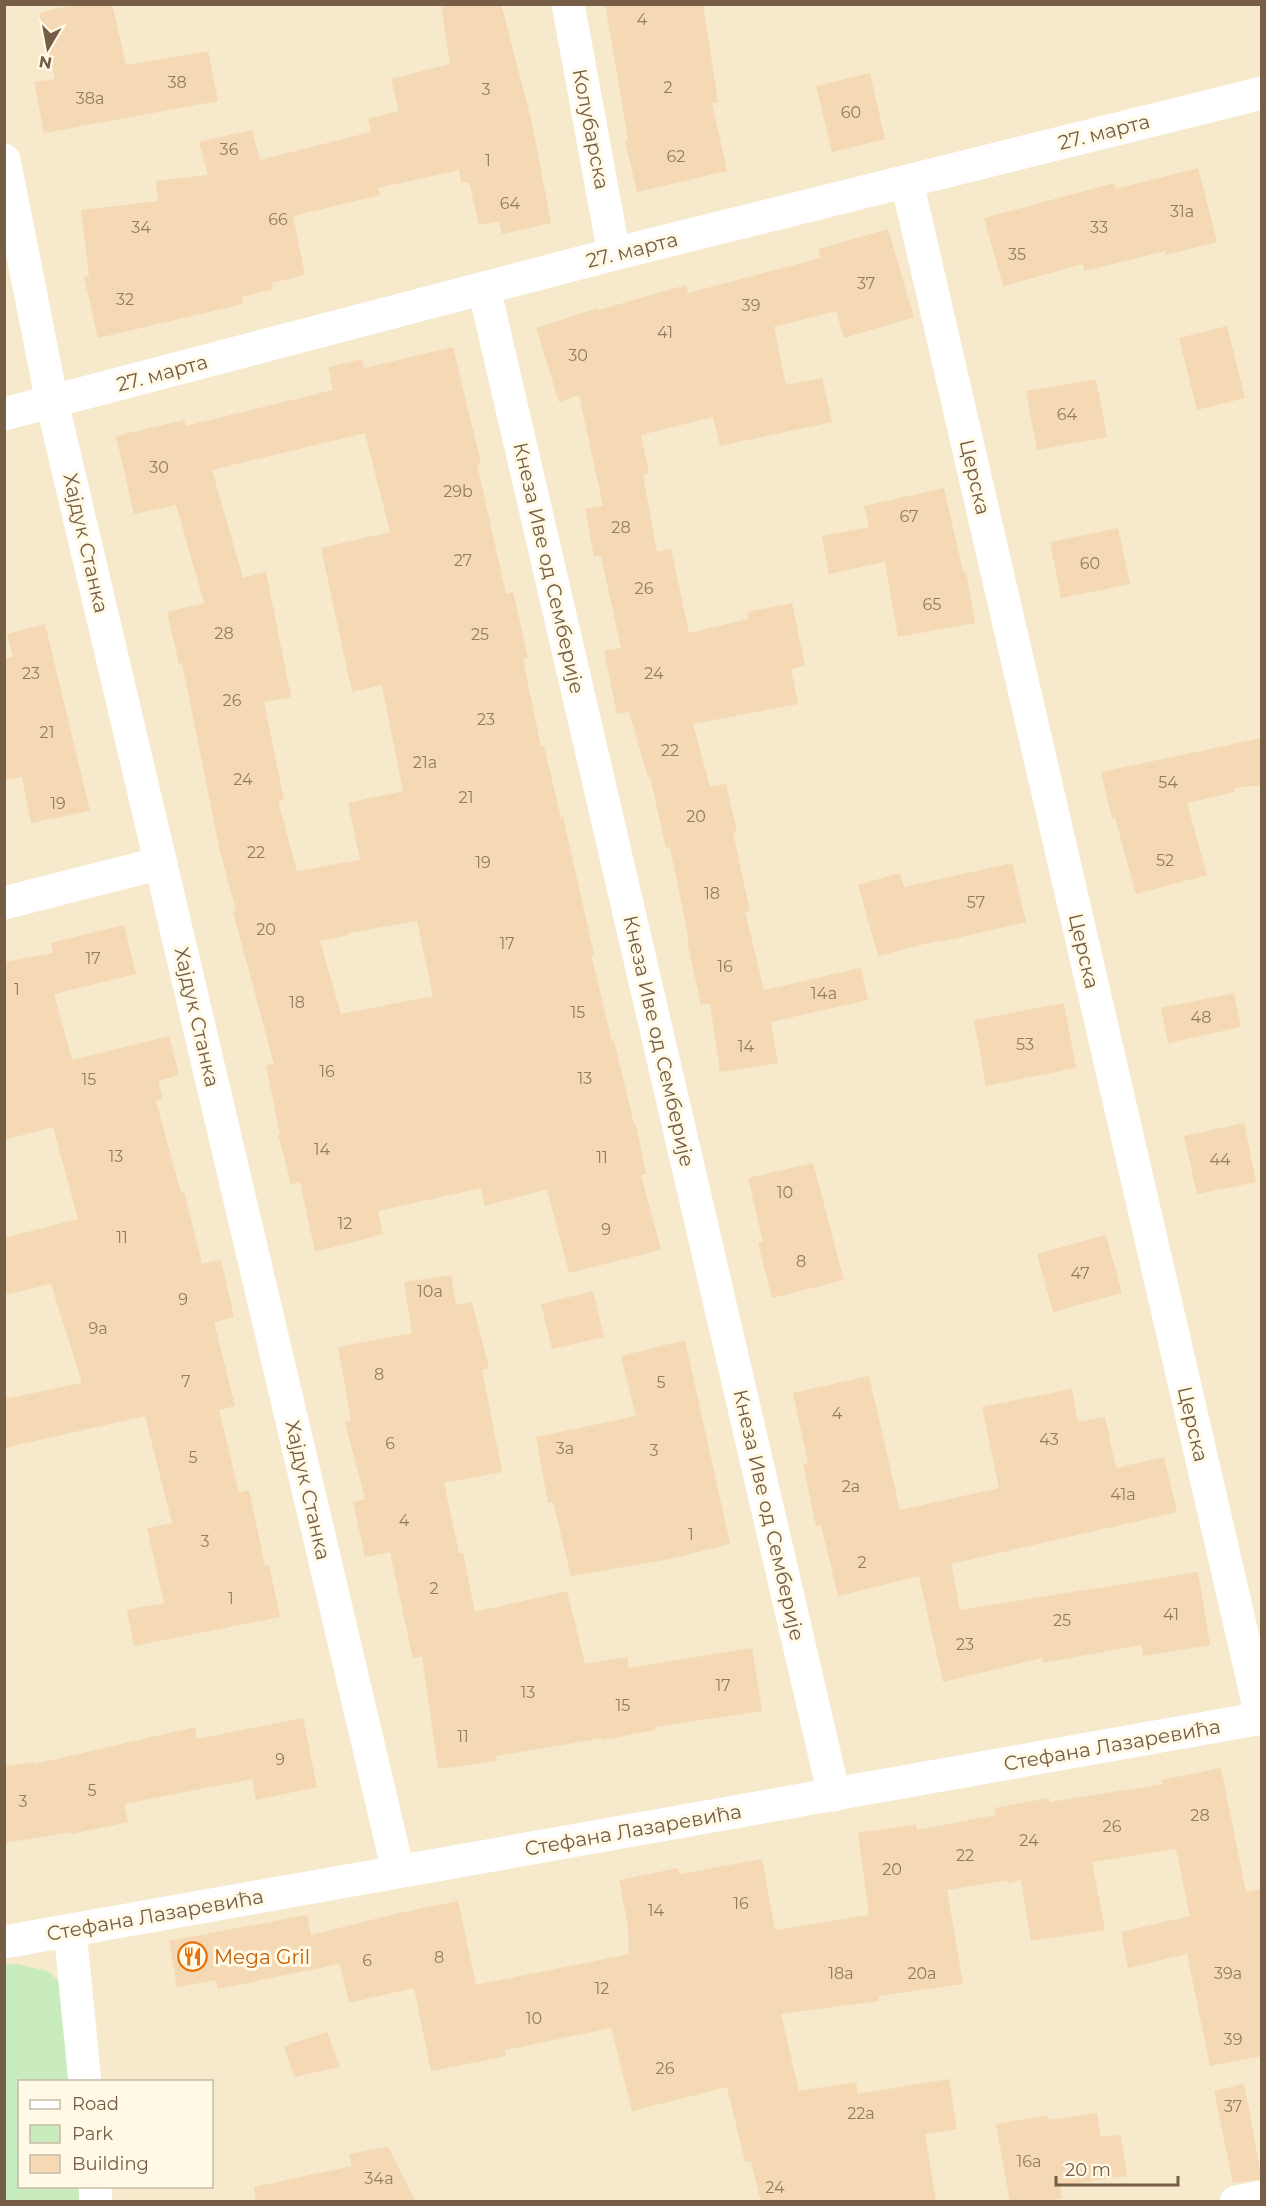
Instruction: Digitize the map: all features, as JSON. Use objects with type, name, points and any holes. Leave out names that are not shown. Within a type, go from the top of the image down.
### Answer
[{"type":"street","name":"Колубарска","points":[[568,4],[615,254]]},
{"type":"street","name":"27. марта","points":[[4,414],[615,254],[1262,93]]},
{"type":"street","name":"Хајдук Станка","points":[[4,160],[52,402],[398,1871]]},
{"type":"street","name":"Церска","points":[[907,182],[1261,1719]]},
{"type":"street","name":"Кнеза Иве од Семберије","points":[[484,288],[834,1795]]},
{"type":"street","points":[[4,903],[161,863]]},
{"type":"street","name":"Стефана Лазаревића","points":[[4,1942],[1261,1719]]},
{"type":"street","points":[[70,1931],[85,2080]]},
{"type":"street","points":[[1236,2202],[1262,2197]]},
{"type":"shaded area","points":[[5,5],[1261,5],[1261,2201],[5,2202]]},
{"type":"green space","points":[[17,1964],[47,1971],[89,2005],[90,2080],[18,2080],[18,2188],[93,2188],[93,2201],[5,2202],[5,1965]]},
{"type":"building","points":[[77,4],[112,4],[126,65],[208,51],[218,101],[44,133],[34,82],[55,79],[39,13]]},
{"type":"building","points":[[441,4],[501,4],[532,123],[551,223],[502,234],[499,221],[479,225],[469,182],[461,183],[459,170],[378,188],[380,195],[293,216],[305,275],[271,283],[273,289],[241,297],[243,304],[98,338],[84,277],[89,276],[81,210],[158,201],[156,181],[208,175],[199,142],[252,130],[260,160],[371,132],[368,119],[399,111],[391,79],[450,64]]},
{"type":"building","points":[[605,4],[703,4],[718,102],[712,103],[727,171],[637,192],[625,141],[628,140]]},
{"type":"building","points":[[870,73],[885,139],[832,152],[816,86]]},
{"type":"building","points":[[1198,168],[1217,242],[1166,255],[1166,251],[1084,271],[1083,264],[1003,286],[984,218],[1114,183],[1116,189]]},
{"type":"building","points":[[888,229],[914,317],[844,338],[836,311],[774,327],[786,385],[822,378],[832,422],[720,446],[713,417],[641,435],[649,473],[643,475],[657,552],[671,549],[689,633],[748,619],[747,612],[792,603],[805,666],[791,669],[798,704],[693,724],[710,787],[726,784],[737,832],[733,833],[750,911],[745,912],[764,990],[861,968],[868,1000],[771,1022],[778,1063],[720,1072],[710,1003],[701,1005],[670,847],[666,848],[650,777],[648,777],[629,712],[617,714],[604,651],[621,648],[601,556],[594,557],[585,509],[603,506],[579,395],[559,402],[536,328],[598,308],[599,310],[686,285],[688,293],[821,258],[818,249]]},
{"type":"building","points":[[1227,326],[1245,398],[1197,410],[1179,338]]},
{"type":"building","points":[[453,347],[481,463],[477,464],[506,594],[513,592],[528,658],[523,659],[541,747],[544,746],[561,818],[563,817],[594,954],[591,955],[634,1124],[636,1124],[646,1174],[641,1175],[661,1250],[569,1273],[547,1189],[485,1206],[481,1188],[378,1211],[383,1234],[315,1252],[300,1182],[291,1184],[278,1134],[280,1134],[266,1065],[274,1064],[233,912],[236,911],[219,847],[182,663],[179,664],[167,612],[204,603],[176,505],[134,514],[116,436],[184,420],[186,426],[333,390],[328,367],[362,359],[364,368]],"holes":[[[365,433],[390,532],[321,548],[352,692],[382,685],[403,791],[348,803],[360,860],[297,871],[278,801],[284,800],[264,702],[291,697],[266,572],[243,578],[212,470]],[[417,921],[433,996],[341,1014],[320,941],[349,935],[348,933]]]},
{"type":"building","points":[[1096,379],[1107,437],[1037,450],[1026,391]]},
{"type":"building","points":[[944,488],[963,572],[966,572],[975,623],[898,637],[885,562],[829,574],[822,536],[869,527],[864,506]]},
{"type":"building","points":[[1118,528],[1130,584],[1061,598],[1050,542]]},
{"type":"building","points":[[45,624],[90,811],[31,823],[22,777],[4,780],[4,659],[13,657],[7,634]]},
{"type":"building","points":[[1262,738],[1262,785],[1234,788],[1235,792],[1187,803],[1207,875],[1136,894],[1115,818],[1112,819],[1101,772]]},
{"type":"building","points":[[1012,863],[1026,922],[878,956],[858,885],[900,873],[904,887]]},
{"type":"building","points":[[124,925],[136,974],[54,994],[72,1060],[169,1036],[179,1075],[158,1081],[163,1099],[156,1101],[181,1193],[184,1192],[202,1264],[221,1260],[234,1317],[214,1322],[235,1406],[219,1410],[239,1493],[249,1490],[265,1566],[269,1565],[280,1617],[134,1646],[127,1610],[164,1603],[147,1528],[172,1523],[145,1416],[4,1448],[4,1399],[82,1383],[51,1284],[4,1295],[4,1238],[78,1219],[53,1127],[4,1140],[4,962],[53,953],[51,943]]},
{"type":"building","points":[[1234,993],[1241,1027],[1168,1043],[1161,1008]]},
{"type":"building","points":[[1064,1003],[1076,1068],[986,1086],[974,1020]]},
{"type":"building","points":[[1244,1123],[1256,1182],[1197,1194],[1184,1136]]},
{"type":"building","points":[[813,1163],[844,1280],[772,1298],[758,1243],[763,1242],[748,1178]]},
{"type":"building","points":[[1106,1235],[1122,1293],[1053,1312],[1037,1254]]},
{"type":"building","points":[[451,1275],[456,1305],[472,1302],[489,1368],[482,1370],[502,1472],[444,1483],[459,1553],[463,1553],[475,1612],[567,1591],[585,1664],[627,1657],[629,1668],[752,1648],[762,1711],[654,1727],[655,1730],[603,1740],[602,1738],[496,1756],[497,1761],[438,1769],[422,1656],[413,1659],[390,1552],[365,1557],[353,1502],[365,1499],[345,1422],[351,1421],[338,1347],[412,1333],[404,1282]]},
{"type":"building","points":[[593,1291],[604,1337],[552,1349],[541,1304]]},
{"type":"building","points":[[685,1340],[730,1544],[670,1559],[571,1576],[553,1502],[548,1503],[536,1437],[636,1416],[621,1356]]},
{"type":"building","points":[[869,1376],[900,1510],[999,1488],[982,1407],[1072,1389],[1078,1422],[1105,1417],[1116,1468],[1164,1457],[1177,1512],[951,1564],[960,1610],[1198,1572],[1210,1645],[1143,1656],[1141,1645],[1043,1663],[1042,1658],[943,1682],[919,1576],[838,1596],[821,1525],[816,1526],[803,1464],[808,1463],[793,1393]]},
{"type":"building","points":[[303,1718],[317,1787],[256,1800],[252,1779],[124,1804],[128,1822],[72,1834],[72,1832],[4,1843],[4,1767],[34,1762],[35,1764],[195,1727],[197,1739]]},
{"type":"building","points":[[1221,1768],[1246,1892],[1262,1888],[1262,2056],[1210,2066],[1187,1954],[1128,1968],[1121,1932],[1190,1916],[1176,1849],[1092,1862],[1105,1930],[1031,1941],[1021,1880],[947,1890],[963,1984],[879,1996],[879,2001],[781,2014],[799,2091],[856,2082],[858,2094],[949,2079],[957,2129],[925,2134],[936,2202],[761,2202],[751,2162],[745,2162],[727,2087],[632,2111],[611,2028],[505,2050],[506,2056],[431,2071],[414,1988],[349,2003],[340,1964],[218,1989],[216,1980],[177,1987],[169,1941],[307,1915],[311,1935],[458,1901],[476,1985],[629,1954],[628,1926],[619,1880],[678,1868],[680,1874],[762,1859],[775,1930],[869,1915],[858,1833],[916,1824],[917,1830],[996,1815],[994,1808],[1049,1798],[1050,1802],[1163,1784],[1162,1780]]},
{"type":"building","points":[[327,2032],[340,2067],[294,2077],[284,2046]]},
{"type":"building","points":[[1244,2084],[1262,2179],[1233,2183],[1214,2091]]},
{"type":"building","points":[[1097,2113],[1101,2137],[1121,2135],[1127,2176],[1060,2186],[1062,2198],[1042,2202],[1010,2202],[996,2124],[1047,2115],[1048,2120]]},
{"type":"building","points":[[388,2147],[416,2202],[256,2202],[254,2187],[352,2166],[349,2154]]},
{"type":"place","name":"Mega Gril","points":[[193,1957]]}]
